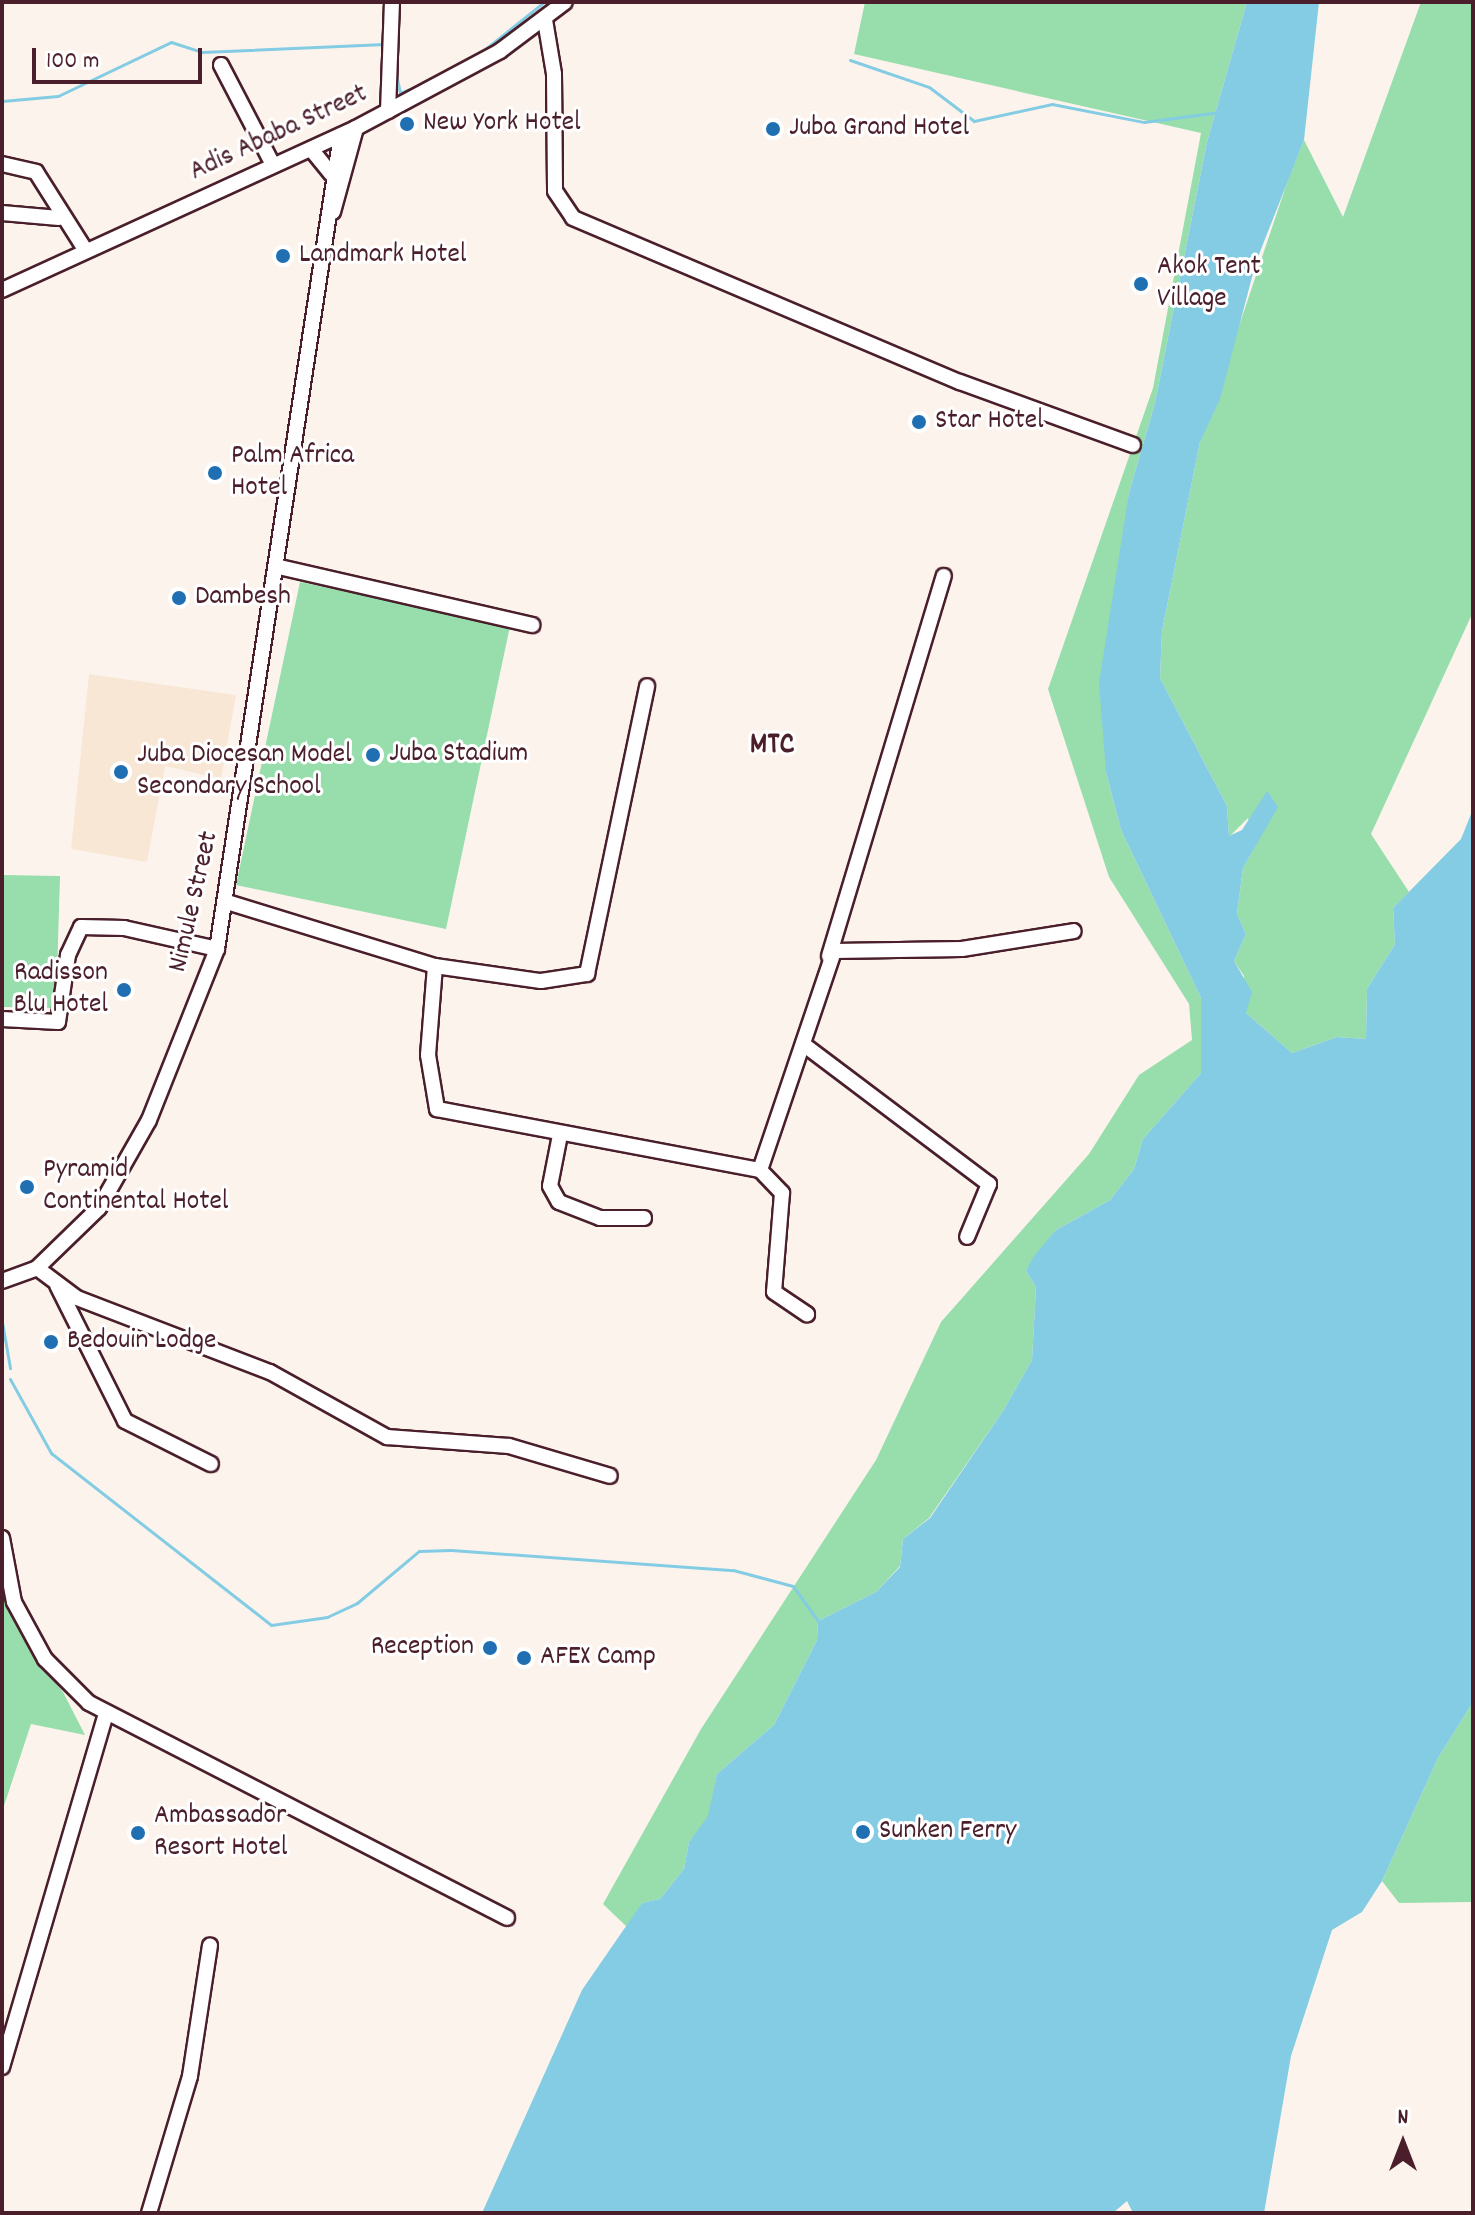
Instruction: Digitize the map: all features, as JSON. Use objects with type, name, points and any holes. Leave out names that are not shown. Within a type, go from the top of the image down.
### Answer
[{"type":"street","points":[[347,163],[382,114],[392,2]]},
{"type":"street","name":"Adis Ababa Street","points":[[2,290],[356,128],[545,20],[565,2]]},
{"type":"street","points":[[545,20],[554,74],[555,191],[573,218],[960,382],[1133,445]]},
{"type":"street","points":[[221,65],[273,165]]},
{"type":"street","name":"Nimule Street","points":[[326,227],[356,128]]},
{"type":"street","name":"Nimule Street","points":[[2,1281],[37,1268],[76,1236],[128,1162],[217,949],[279,567],[331,174],[341,135]]},
{"type":"street","points":[[311,149],[331,174]]},
{"type":"street","points":[[2,164],[36,172],[59,218],[86,251]]},
{"type":"street","points":[[2,213],[59,218]]},
{"type":"street","points":[[279,567],[532,625]]},
{"type":"street","points":[[760,1170],[803,1044],[944,576]]},
{"type":"street","points":[[227,902],[435,966],[541,981],[573,981],[593,968],[647,686]]},
{"type":"street","points":[[2,1019],[58,1022],[68,955],[81,927],[124,928],[217,949]]},
{"type":"street","points":[[829,956],[962,949],[1074,931]]},
{"type":"street","points":[[435,966],[432,1104],[560,1135],[760,1170],[782,1193],[774,1292],[807,1314]]},
{"type":"street","points":[[803,1044],[989,1184],[967,1237]]},
{"type":"street","points":[[560,1135],[550,1186],[559,1202],[600,1218],[644,1218]]},
{"type":"street","points":[[37,1268],[77,1298],[270,1372],[387,1437],[509,1446],[610,1476]]},
{"type":"street","points":[[55,1281],[125,1421],[211,1464]]},
{"type":"street","points":[[2,1538],[8,1590],[45,1659],[106,1713],[507,1918]]},
{"type":"street","points":[[2,2067],[106,1713]]},
{"type":"street","points":[[149,2213],[190,2076],[210,1946]]},
{"type":"shaded area","name":"Juba Diocesan Model Secondary School","points":[[89,674],[236,695],[221,779],[165,766],[147,862],[71,849]]},
{"type":"green space","points":[[865,2],[1247,2],[1207,142],[1155,403],[1129,493],[1106,772],[1121,830],[1201,998],[1205,1043],[1201,1073],[1143,1139],[1134,1169],[1110,1200],[1056,1230],[1026,1271],[1036,1287],[1032,1360],[1003,1411],[929,1518],[903,1539],[900,1566],[876,1592],[818,1621],[817,1640],[774,1725],[717,1774],[709,1816],[689,1842],[684,1869],[660,1899],[642,1903],[627,1927],[603,1904],[701,1729],[876,1460],[941,1322],[1089,1154],[1139,1075],[1192,1040],[1189,1004],[1109,877],[1048,689],[1153,388],[1201,133],[854,54]]},
{"type":"green space","points":[[1421,2],[1473,2],[1473,612],[1371,834],[1409,892],[1393,908],[1395,944],[1367,989],[1366,1039],[1337,1037],[1292,1053],[1246,1013],[1244,976],[1234,961],[1246,934],[1237,914],[1243,868],[1256,845],[1248,818],[1229,837],[1227,806],[1160,678],[1162,631],[1200,442],[1304,140],[1343,217]]},
{"type":"green space","name":"Juba Stadium","points":[[300,582],[510,626],[446,929],[236,885]]},
{"type":"green space","points":[[2,875],[60,876],[56,1008],[2,1007]]},
{"type":"green space","points":[[2,1588],[31,1653],[63,1692],[85,1735],[31,1724],[2,1812]]},
{"type":"green space","points":[[1473,1702],[1473,1902],[1399,1903],[1382,1881],[1438,1758]]},
{"type":"water","points":[[1247,2],[1319,2],[1304,140],[1256,262],[1220,399],[1200,442],[1162,631],[1160,678],[1227,806],[1229,836],[1242,830],[1267,791],[1278,807],[1243,868],[1237,914],[1246,934],[1234,961],[1252,992],[1246,1013],[1292,1053],[1337,1037],[1366,1039],[1367,989],[1395,944],[1393,908],[1461,839],[1473,809],[1473,1702],[1438,1758],[1382,1881],[1362,1912],[1332,1930],[1291,2056],[1264,2213],[1133,2213],[1127,2201],[1113,2213],[482,2213],[582,1990],[642,1903],[660,1899],[684,1869],[689,1842],[708,1816],[717,1774],[774,1725],[817,1640],[818,1621],[876,1592],[900,1567],[903,1539],[930,1518],[1003,1411],[1032,1360],[1036,1287],[1026,1271],[1034,1256],[1056,1230],[1110,1200],[1134,1169],[1143,1139],[1201,1073],[1201,998],[1121,830],[1106,772],[1099,683],[1129,493],[1155,403],[1207,142]]},
{"type":"waterway","points":[[479,54],[544,2]]},
{"type":"waterway","points":[[2,101],[58,96],[171,42],[202,52],[385,44]]},
{"type":"waterway","points":[[850,60],[929,87],[974,121],[1052,104],[1144,122],[1220,112]]},
{"type":"waterway","points":[[396,75],[400,93],[427,82]]},
{"type":"waterway","points":[[2,1322],[10,1368]]},
{"type":"waterway","points":[[10,1379],[51,1453],[271,1625],[327,1617],[357,1603],[419,1551],[451,1550],[733,1570],[793,1586],[818,1621]]},
{"type":"place","name":"New York Hotel","points":[[407,124]]},
{"type":"place","name":"Juba Grand Hotel","points":[[773,129]]},
{"type":"place","name":"Landmark Hotel","points":[[283,256]]},
{"type":"place","name":"Akok Tent Village","points":[[1141,284]]},
{"type":"place","name":"Star Hotel","points":[[919,422]]},
{"type":"place","name":"Palm Africa Hotel","points":[[215,473]]},
{"type":"place","name":"Dambesh","points":[[179,598]]},
{"type":"place","name":"Juba Stadium","points":[[373,755]]},
{"type":"place","name":"Juba Diocesan Model Secondary School","points":[[121,772]]},
{"type":"place","name":"Radisson Blu Hotel","points":[[124,990]]},
{"type":"place","name":"Pyramid Continental Hotel","points":[[27,1187]]},
{"type":"place","name":"Bedouin Lodge","points":[[51,1342]]},
{"type":"place","name":"Reception","points":[[490,1648]]},
{"type":"place","name":"AFEX Camp","points":[[524,1658]]},
{"type":"place","name":"Sunken Ferry","points":[[863,1832]]},
{"type":"place","name":"Ambassador Resort Hotel","points":[[138,1833]]},
{"type":"district","name":"MTC","points":[[772,747]]}]
